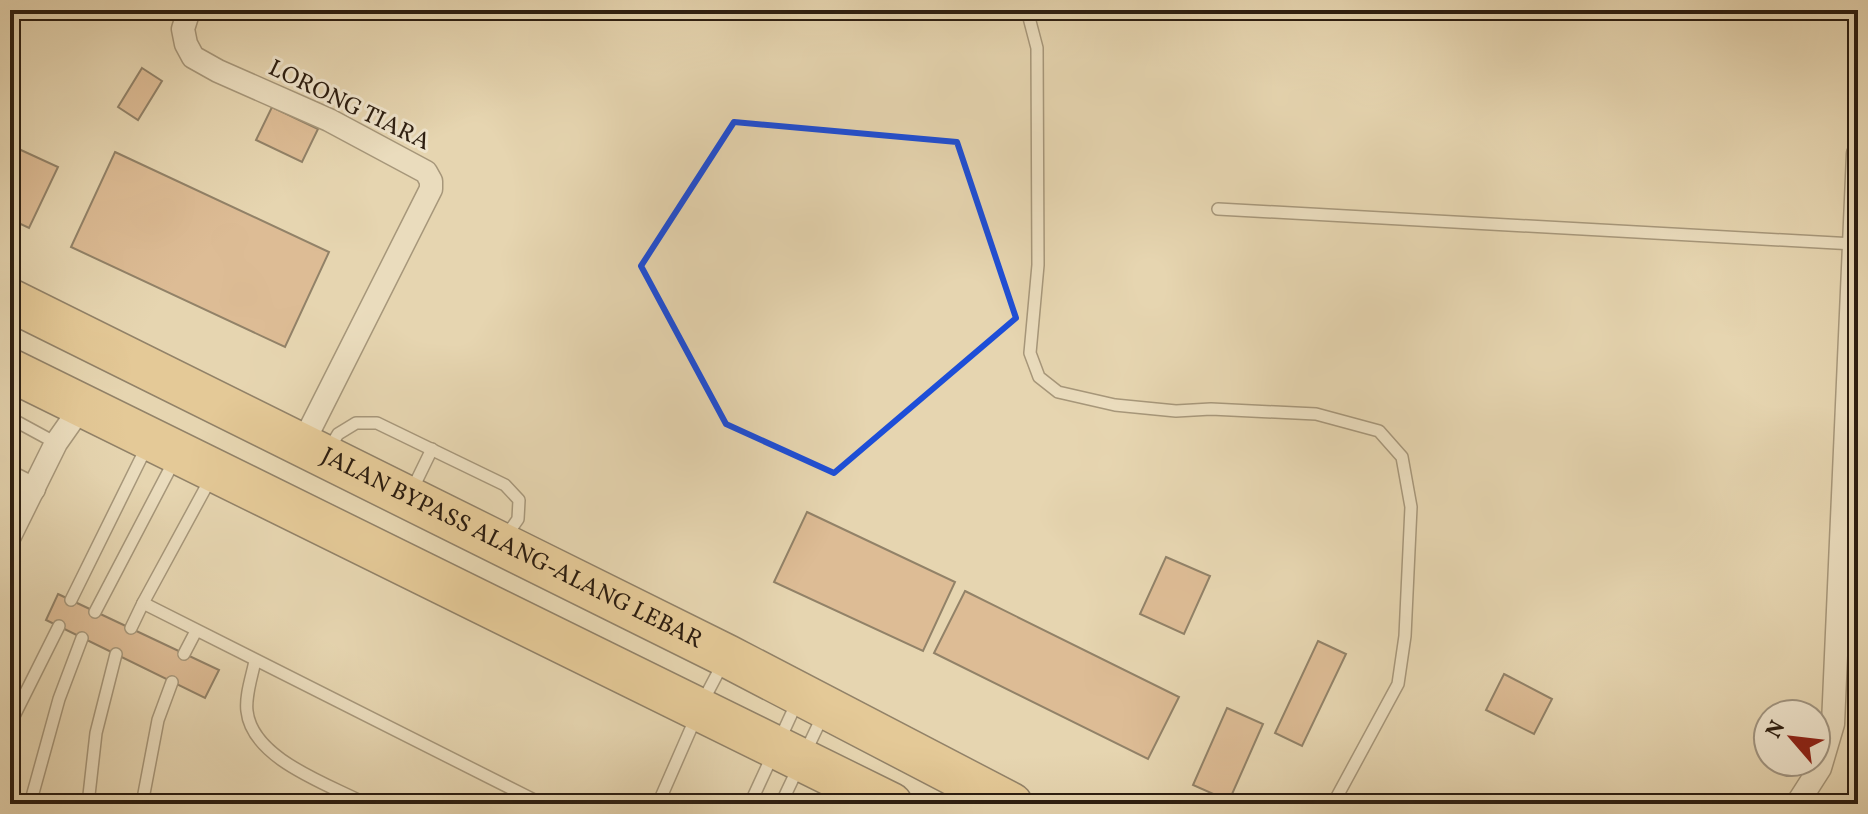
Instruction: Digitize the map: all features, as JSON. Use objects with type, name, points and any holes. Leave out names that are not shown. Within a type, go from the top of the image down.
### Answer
[{"type":"highway","name":"JALAN BYPASS ALANG-ALANG LEBAR","points":[[10,300],[727,656],[1011,804]]},
{"type":"highway","points":[[10,370],[884,802]]},
{"type":"street","name":"LORONG TIARA","points":[[189,10],[183,29],[193,57],[329,120],[426,172],[431,181],[431,189],[314,451]]},
{"type":"street","points":[[1797,804],[1820,768],[1833,724],[1858,154]]},
{"type":"street","points":[[10,536],[56,443],[82,406]]},
{"type":"street","points":[[10,477],[34,489]]},
{"type":"lane","points":[[1027,10],[1037,48],[1038,265],[1030,353],[1039,377],[1058,392],[1115,405],[1176,411],[1211,409],[1316,414],[1379,431],[1402,457],[1411,507],[1405,636],[1398,684],[1333,804]]},
{"type":"lane","points":[[1218,209],[1854,244]]},
{"type":"lane","points":[[10,418],[56,443]]},
{"type":"lane","points":[[314,451],[356,423],[377,423],[505,485],[519,500],[518,519],[500,544]]},
{"type":"lane","points":[[71,600],[164,447]]},
{"type":"lane","points":[[95,612],[164,447]]},
{"type":"lane","points":[[408,498],[432,449]]},
{"type":"lane","points":[[131,628],[215,472]]},
{"type":"lane","points":[[143,603],[541,804]]},
{"type":"lane","points":[[10,724],[59,626]]},
{"type":"lane","points":[[184,654],[196,631]]},
{"type":"lane","points":[[30,804],[59,699],[82,638]]},
{"type":"lane","points":[[88,804],[96,733],[116,654]]},
{"type":"lane","points":[[658,804],[699,710],[727,656]]},
{"type":"lane","points":[[255,661],[246,709],[258,740],[279,758],[366,804]]},
{"type":"lane","points":[[142,804],[158,720],[172,682]]},
{"type":"lane","points":[[750,804],[788,753],[814,700]]},
{"type":"lane","points":[[781,804],[788,753],[814,700]]},
{"type":"highlighted area","points":[[734,122],[957,142],[1016,318],[834,473],[726,424],[641,266]]},
{"type":"building","points":[[142,68],[162,81],[138,120],[118,107]]},
{"type":"building","points":[[272,107],[318,129],[302,162],[256,140]]},
{"type":"building","points":[[10,145],[58,167],[29,228],[10,219]]},
{"type":"building","points":[[115,152],[329,252],[285,347],[71,247]]},
{"type":"building","points":[[807,512],[955,582],[923,651],[774,582]]},
{"type":"building","points":[[1166,557],[1210,576],[1184,634],[1140,614]]},
{"type":"building","points":[[965,591],[1179,697],[1148,759],[934,653]]},
{"type":"building","points":[[58,594],[219,670],[205,698],[46,620]]},
{"type":"building","points":[[1318,641],[1346,654],[1302,746],[1275,733]]},
{"type":"building","points":[[1504,674],[1552,699],[1534,734],[1486,710]]},
{"type":"building","points":[[1227,708],[1263,724],[1229,801],[1193,785]]}]
